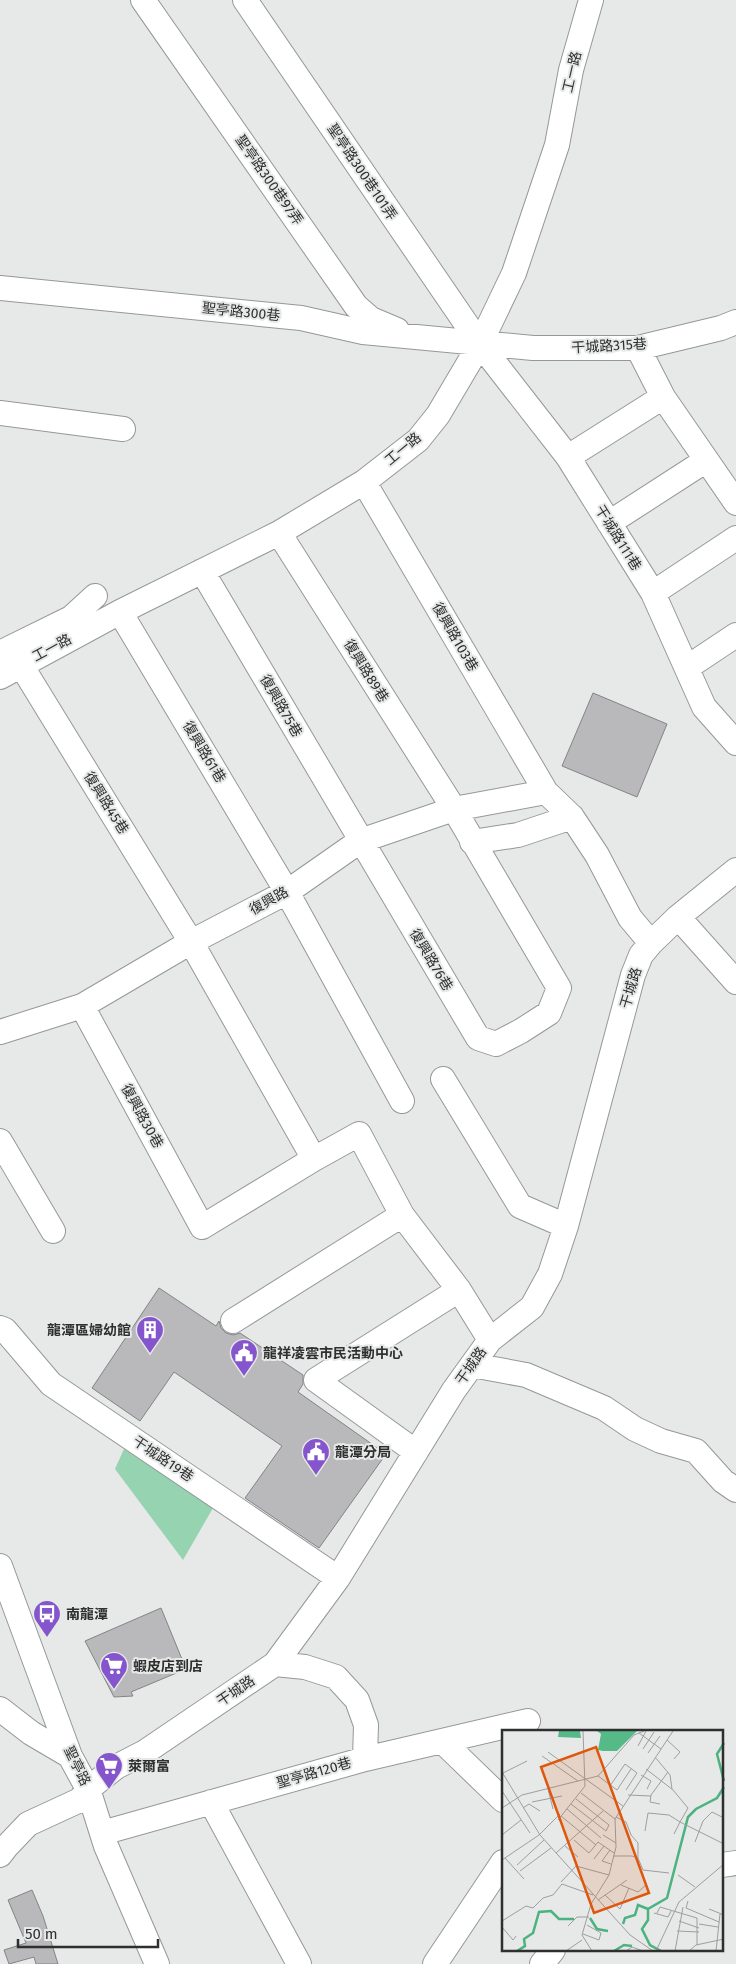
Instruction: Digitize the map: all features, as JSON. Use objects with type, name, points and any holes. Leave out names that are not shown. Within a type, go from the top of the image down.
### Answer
[{"type":"street","name":"聖亭路300巷97弄","points":[[143,0],[356,306],[371,319],[414,336]]},
{"type":"street","name":"聖亭路300巷101弄","points":[[245,0],[480,344]]},
{"type":"street","name":"工一路","points":[[0,677],[120,612],[279,533],[364,482],[418,440],[438,415],[480,344],[514,273],[557,146],[571,70],[591,0]]},
{"type":"street","name":"聖亭路300巷","points":[[0,288],[301,318],[363,332],[480,344]]},
{"type":"street","name":"干城路315巷","points":[[480,344],[534,348],[638,348],[721,328],[736,322]]},
{"type":"street","name":"干城路111巷","points":[[480,344],[568,457],[653,593],[688,667],[704,707],[736,743]]},
{"type":"street","points":[[638,348],[663,397],[705,461],[736,503]]},
{"type":"street","points":[[568,457],[663,397]]},
{"type":"street","points":[[0,413],[123,429]]},
{"type":"street","points":[[609,523],[705,461]]},
{"type":"street","name":"復興路103巷","points":[[364,482],[546,792],[572,817],[597,855],[630,918],[651,943]]},
{"type":"street","name":"復興路89巷","points":[[279,533],[454,809],[472,842]]},
{"type":"street","points":[[653,593],[736,538]]},
{"type":"street","name":"復興路75巷","points":[[202,571],[360,841]]},
{"type":"street","points":[[0,652],[71,618],[95,596]]},
{"type":"street","name":"復興路61巷","points":[[120,612],[287,892],[402,1101]]},
{"type":"street","points":[[688,667],[736,635]]},
{"type":"street","name":"復興路45巷","points":[[21,664],[191,942],[314,1159]]},
{"type":"street","name":"復興路","points":[[0,1032],[82,1006],[191,942],[287,892],[360,841],[454,809],[546,792]]},
{"type":"street","points":[[472,842],[518,835],[572,817]]},
{"type":"street","name":"復興路76巷","points":[[360,841],[478,1038],[496,1044],[549,1014],[558,988],[472,842]]},
{"type":"street","name":"干城路","points":[[0,1855],[28,1824],[80,1800],[88,1789],[116,1767],[145,1752],[275,1664],[338,1578],[472,1365],[490,1340],[532,1307],[550,1274],[566,1226],[633,975],[641,956],[651,943],[678,917],[736,870]]},
{"type":"street","points":[[678,917],[736,982]]},
{"type":"street","name":"復興路30巷","points":[[82,1006],[202,1227],[314,1159]]},
{"type":"street","points":[[443,1079],[520,1206],[566,1226]]},
{"type":"street","points":[[314,1159],[359,1134],[402,1215],[459,1290],[490,1340]]},
{"type":"street","points":[[0,1140],[53,1231]]},
{"type":"street","points":[[233,1320],[402,1215]]},
{"type":"street","points":[[416,1452],[316,1380],[459,1290]]},
{"type":"street","name":"干城路19巷","points":[[0,1328],[5,1330],[51,1384],[338,1578]]},
{"type":"street","points":[[472,1365],[526,1376],[604,1408],[635,1429],[661,1441],[696,1451],[723,1481],[736,1490]]},
{"type":"street","name":"聖亭路","points":[[0,1566],[70,1756],[88,1789],[102,1833],[157,1964]]},
{"type":"street","points":[[275,1664],[305,1667],[336,1677],[357,1700],[366,1725],[365,1759]]},
{"type":"street","points":[[0,1709],[31,1733],[70,1756]]},
{"type":"street","name":"聖亭路120巷","points":[[102,1833],[365,1759],[528,1720]]},
{"type":"street","points":[[442,1741],[502,1798]]},
{"type":"street","points":[[212,1802],[298,1964]]},
{"type":"street","points":[[435,1964],[502,1865]]},
{"type":"street","points":[[542,1964],[551,1952]]},
{"type":"green space","points":[[124,1449],[213,1508],[183,1560],[115,1469]]},
{"type":"building","points":[[593,693],[667,724],[637,797],[562,766]]},
{"type":"building","points":[[159,1288],[216,1326],[219,1321],[221,1328],[226,1333],[233,1335],[240,1333],[303,1375],[303,1384],[298,1392],[386,1454],[319,1548],[245,1498],[282,1446],[174,1372],[140,1421],[92,1388]]},
{"type":"building","points":[[161,1608],[186,1669],[131,1692],[133,1696],[114,1697],[85,1641]]},
{"type":"building","points":[[32,1890],[43,1916],[58,1964],[36,1964],[34,1957],[9,1964],[4,1950],[26,1943],[8,1900]]},
{"type":"place","name":"龍潭區婦幼館","points":[[150,1354]]},
{"type":"place","name":"龍祥凌雲市民活動中心","points":[[244,1377]]},
{"type":"place","name":"龍潭分局","points":[[316,1476]]},
{"type":"place","name":"南龍潭","points":[[47,1638]]},
{"type":"place","name":"蝦皮店到店","points":[[114,1690]]},
{"type":"place","name":"萊爾富","points":[[109,1790]]}]
